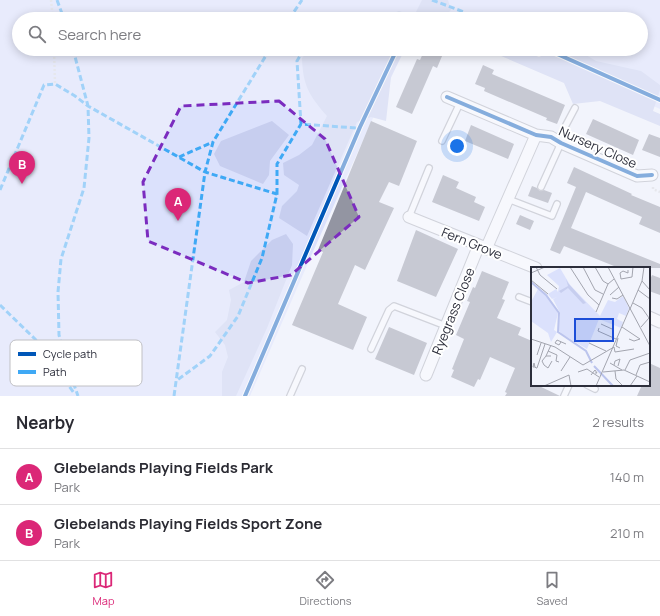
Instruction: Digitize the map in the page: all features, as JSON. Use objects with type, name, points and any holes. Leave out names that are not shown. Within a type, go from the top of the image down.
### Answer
[{"type":"street","name":"Nursery Close","points":[[447,97],[536,135],[551,137],[559,142],[637,176],[652,175]]},
{"type":"street","points":[[483,247],[508,199],[536,135]]},
{"type":"street","name":"Fern Grove","points":[[409,217],[533,267]]},
{"type":"street","name":"Ryegrass Close","points":[[426,375],[483,247]]},
{"type":"street","points":[[650,317],[660,322]]},
{"type":"lane","points":[[442,141],[460,103]]},
{"type":"lane","points":[[541,187],[574,108]]},
{"type":"lane","points":[[409,217],[429,168]]},
{"type":"lane","points":[[508,199],[552,216],[557,204]]},
{"type":"lane","points":[[519,297],[531,302]]},
{"type":"lane","points":[[371,349],[389,310],[394,306],[447,326]]},
{"type":"lane","points":[[290,396],[302,370]]},
{"type":"lane","points":[[564,396],[568,386]]},
{"type":"lane","points":[[588,386],[595,389]]},
{"type":"path","points":[[51,0],[52,12]]},
{"type":"path","points":[[54,56],[55,84]]},
{"type":"highlighted area","points":[[279,101],[325,139],[359,217],[291,275],[248,283],[148,241],[143,182],[181,106]]},
{"type":"shaded area","points":[[0,0],[660,0],[660,109],[544,56],[648,56],[648,12],[448,12],[426,2],[421,12],[12,12],[12,56],[401,56],[250,396],[0,396]]},
{"type":"shaded area","points":[[422,0],[448,0],[451,10],[449,12],[416,12]]},
{"type":"shaded area","points":[[304,56],[402,56],[391,77],[386,121],[371,117],[357,122],[307,236],[279,218],[282,206],[297,191],[299,185],[284,175],[283,163],[299,155],[312,145],[327,116],[308,90],[304,76],[302,58]]},
{"type":"shaded area","points":[[501,56],[588,56],[596,61],[641,71],[660,85],[660,90],[653,111],[660,114],[660,126],[600,101],[573,104],[564,83]]},
{"type":"shaded area","points":[[272,121],[289,135],[270,161],[269,175],[263,184],[220,166],[214,154],[221,141]]},
{"type":"shaded area","points":[[286,234],[293,244],[292,265],[267,328],[236,396],[222,396],[222,372],[228,357],[225,345],[215,332],[227,320],[231,300],[229,290],[244,282],[251,261],[272,240]]},
{"type":"building","points":[[422,56],[442,56],[437,68],[433,66],[412,114],[396,107],[417,59],[420,60]]},
{"type":"building","points":[[483,65],[494,70],[492,74],[565,105],[557,124],[546,120],[547,118],[484,91],[485,88],[475,84]]},
{"type":"building","points":[[593,119],[639,140],[633,155],[586,134]]},
{"type":"building","points":[[371,121],[417,141],[399,186],[389,182],[379,202],[394,208],[365,270],[355,265],[338,304],[367,317],[353,350],[292,325],[323,252],[318,250]]},
{"type":"building","points":[[471,125],[514,144],[508,159],[465,141]]},
{"type":"building","points":[[649,134],[660,138],[660,157],[642,150]]},
{"type":"building","points":[[574,167],[632,194],[631,195],[660,207],[660,233],[639,224],[642,217],[586,192],[571,228],[660,264],[660,268],[616,267],[564,246],[560,254],[550,250],[576,187],[567,183]]},
{"type":"building","points":[[443,175],[459,182],[456,188],[476,197],[474,202],[485,207],[479,221],[432,202]]},
{"type":"building","points":[[532,186],[540,191],[544,190],[552,193],[548,203],[528,196]]},
{"type":"building","points":[[520,215],[534,221],[530,230],[516,224]]},
{"type":"building","points":[[416,230],[458,249],[436,297],[397,281]]},
{"type":"building","points":[[482,271],[509,282],[502,299],[505,300],[497,318],[521,328],[518,335],[531,341],[531,386],[539,386],[560,396],[505,396],[507,393],[505,392],[515,368],[490,357],[480,380],[478,379],[474,387],[451,377],[454,370],[452,369],[464,339],[456,335],[470,302],[467,301],[473,287],[475,288]]},
{"type":"building","points":[[652,275],[660,278],[660,295],[650,291],[650,280]]},
{"type":"building","points":[[389,327],[427,343],[414,375],[375,359]]},
{"type":"building","points":[[650,363],[660,368],[660,396],[637,396],[642,386],[650,386]]},
{"type":"marked path","points":[[57,0],[61,12]]},
{"type":"marked path","points":[[294,12],[302,0]]},
{"type":"marked path","points":[[432,0],[464,12]]},
{"type":"marked path","points":[[60,340],[58,292],[61,259],[84,188],[89,138],[88,106],[75,56]]},
{"type":"marked path","points":[[174,396],[205,172],[213,142],[266,56]]},
{"type":"marked path","points":[[300,56],[297,61],[301,124],[356,128],[360,127]]},
{"type":"marked path","points":[[0,190],[44,85],[55,84],[88,106],[205,172],[277,194],[262,258],[238,316],[210,356],[176,381]]},
{"type":"marked path","points":[[277,194],[277,164],[301,124]]},
{"type":"marked path","points":[[179,157],[213,142]]},
{"type":"marked path","points":[[0,305],[36,340]]},
{"type":"marked path","points":[[69,386],[74,393]]},
{"type":"marked path","points":[[74,386],[78,396]]},
{"type":"cycle path","points":[[245,396],[360,127],[394,56]]},
{"type":"cycle path","points":[[562,56],[660,100]]},
{"type":"cycle path","points":[[447,97],[536,135],[551,137],[561,143],[637,176],[652,175]]},
{"type":"place","name":"Glebelands Playing Fields Sport Zone","points":[[22,184]]},
{"type":"place","name":"Glebelands Playing Fields Park","points":[[178,221]]}]
